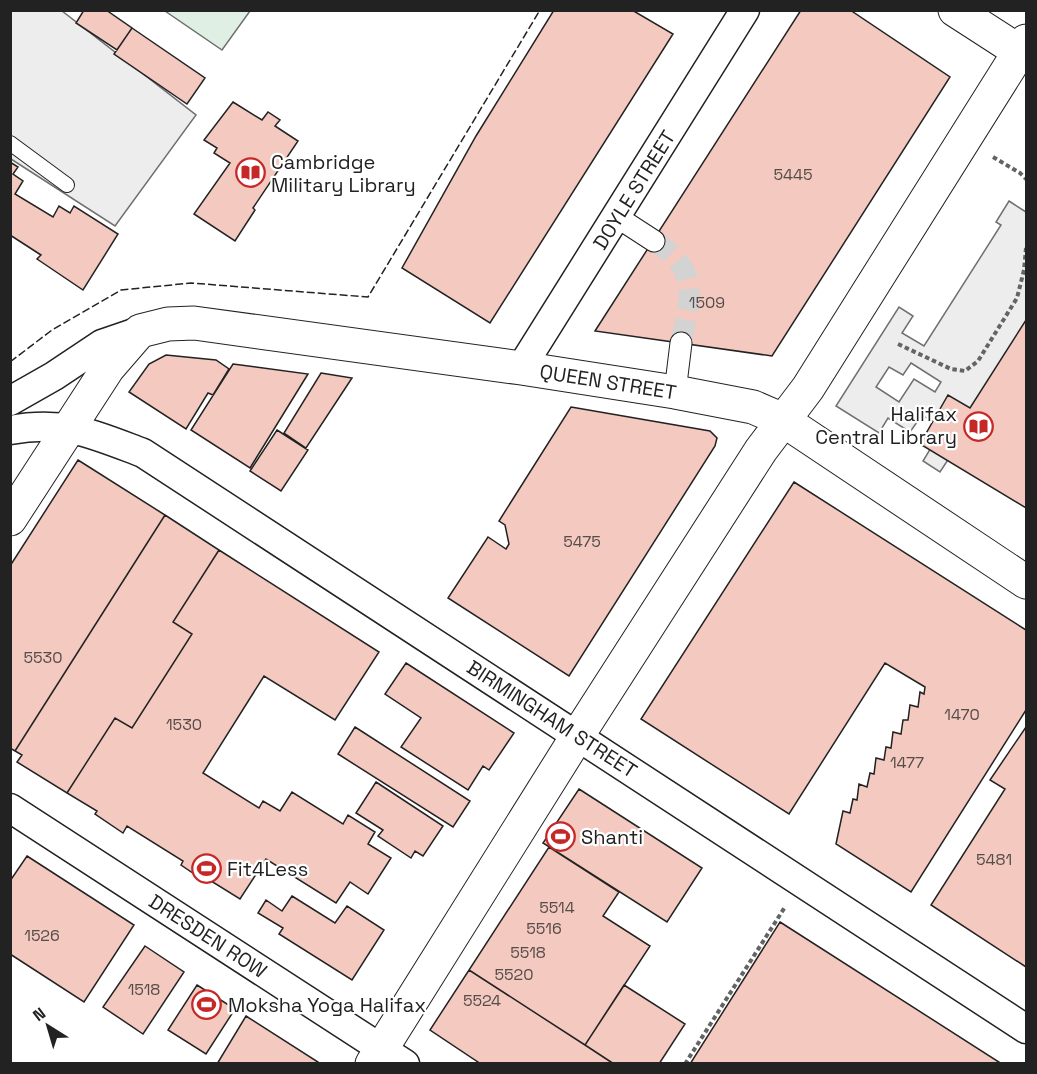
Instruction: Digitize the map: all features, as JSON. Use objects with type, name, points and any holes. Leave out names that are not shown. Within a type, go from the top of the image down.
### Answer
[{"type":"street","name":"DOYLE STREET","points":[[521,368],[745,10]]},
{"type":"street","points":[[386,1058],[578,735],[761,450],[808,388],[1023,46],[955,10]]},
{"type":"street","points":[[617,217],[654,241]]},
{"type":"street","name":"QUEEN STREET","points":[[10,401],[54,376],[102,344],[168,324],[194,323],[521,368],[675,392],[753,407],[783,420],[1026,582]]},
{"type":"street","points":[[10,519],[108,368],[140,331]]},
{"type":"street","points":[[675,392],[681,343]]},
{"type":"street","points":[[10,430],[32,426],[69,427]]},
{"type":"street","name":"BIRMINGHAM STREET","points":[[69,427],[143,453],[1026,1029]]},
{"type":"street","name":"DRESDEN ROW","points":[[10,808],[386,1058]]},
{"type":"lane","points":[[10,143],[67,185]]},
{"type":"path","points":[[993,157],[1026,179]]},
{"type":"path","points":[[898,344],[951,369],[965,371],[978,362],[1017,298],[1024,270],[1026,248]]},
{"type":"path","points":[[686,1064],[801,881]]},
{"type":"green space","points":[[250,10],[222,50],[165,11]]},
{"type":"shaded area","points":[[10,11],[62,11],[196,115],[115,226],[11,159]]},
{"type":"shaded area","points":[[1009,201],[1026,212],[1026,341],[940,472],[923,461],[943,428],[922,415],[910,432],[888,418],[879,433],[836,406],[899,307],[913,316],[902,333],[924,346],[1001,225],[996,222]],"holes":[[[911,363],[941,382],[935,392],[914,379],[899,402],[876,387],[889,367],[903,375]]]},
{"type":"building","points":[[84,10],[106,10],[132,28],[117,50],[76,23]]},
{"type":"building","points":[[554,10],[632,10],[673,34],[490,323],[402,268],[476,136]]},
{"type":"building","points":[[801,10],[850,10],[950,77],[772,356],[595,331]]},
{"type":"building","points":[[132,28],[205,78],[187,104],[114,54]]},
{"type":"building","name":"Cambridge Military Library","points":[[233,102],[262,120],[268,112],[280,120],[275,126],[298,141],[253,208],[255,210],[235,241],[194,214],[230,163],[214,153],[217,148],[204,140]]},
{"type":"building","points":[[10,162],[18,167],[13,174],[23,181],[15,194],[53,217],[59,206],[70,213],[74,206],[118,234],[83,290],[37,259],[41,255],[10,235]]},
{"type":"building","name":"Halifax Central Library","points":[[1026,320],[1026,508],[920,444],[948,395],[970,408]]},
{"type":"building","points":[[166,355],[216,360],[229,369],[213,395],[208,393],[186,429],[129,392],[149,364]]},
{"type":"building","points":[[233,364],[308,374],[250,468],[191,430]]},
{"type":"building","points":[[321,373],[352,378],[306,448],[284,433]]},
{"type":"building","points":[[571,407],[710,431],[717,438],[715,446],[569,676],[448,598],[488,537],[506,549],[509,544],[505,525],[499,521]]},
{"type":"building","points":[[277,430],[308,450],[281,491],[250,471]]},
{"type":"building","points":[[78,460],[165,515],[15,751],[10,748],[10,566]]},
{"type":"building","points":[[794,482],[1026,630],[1026,710],[911,892],[836,844],[843,811],[850,813],[853,799],[857,800],[859,784],[867,787],[870,773],[874,774],[876,758],[884,760],[886,747],[891,748],[893,732],[901,734],[903,720],[908,720],[910,705],[918,707],[920,692],[924,694],[925,687],[885,663],[789,814],[641,719]]},
{"type":"building","points":[[165,515],[219,550],[173,622],[192,634],[132,728],[115,718],[67,793],[17,762],[22,755],[15,751]]},
{"type":"building","points":[[219,550],[379,652],[335,720],[264,676],[203,773],[259,808],[263,801],[280,811],[292,792],[343,824],[348,815],[375,832],[368,844],[391,858],[368,894],[350,882],[336,903],[266,859],[240,899],[208,879],[206,882],[181,865],[183,861],[127,826],[123,833],[95,814],[97,811],[67,793],[115,718],[132,728],[192,634],[173,622]]},
{"type":"building","points":[[406,663],[514,733],[489,770],[483,766],[468,790],[401,747],[421,718],[385,694]]},
{"type":"building","points":[[355,727],[470,801],[453,827],[338,754]]},
{"type":"building","points":[[1026,727],[1026,967],[931,905],[1005,789],[990,780]]},
{"type":"building","points":[[376,782],[443,826],[423,856],[415,851],[411,858],[378,836],[383,830],[356,813]]},
{"type":"building","points":[[579,789],[702,868],[667,922],[543,843]]},
{"type":"building","points":[[549,847],[619,892],[603,916],[650,946],[585,1045],[469,970]]},
{"type":"building","points":[[27,856],[134,925],[84,1002],[10,954],[10,881]]},
{"type":"building","points":[[292,896],[335,923],[347,906],[384,930],[352,980],[279,934],[283,928],[258,913],[266,900],[282,911]]},
{"type":"building","points":[[780,922],[1002,1064],[690,1064]]},
{"type":"building","points":[[145,946],[184,972],[143,1034],[103,1007]]},
{"type":"building","points":[[469,970],[614,1064],[481,1064],[430,1030]]},
{"type":"building","points":[[197,985],[235,1009],[206,1054],[168,1030]]},
{"type":"building","points":[[624,985],[685,1024],[659,1064],[614,1064],[585,1045]]},
{"type":"building","points":[[246,1016],[318,1062],[317,1064],[217,1064]]},
{"type":"tunnel","points":[[654,241],[679,263],[688,285],[689,298],[681,343]]},
{"type":"fence","points":[[10,362],[52,330],[121,290],[191,283],[368,297],[540,10]]},
{"type":"place","name":"Cambridge Military Library","points":[[250,173]]},
{"type":"place","name":"Halifax Central Library","points":[[978,426]]},
{"type":"place","name":"Shanti","points":[[560,837]]},
{"type":"place","name":"Fit4Less","points":[[206,869]]},
{"type":"place","name":"Moksha Yoga Halifax","points":[[207,1005]]}]
